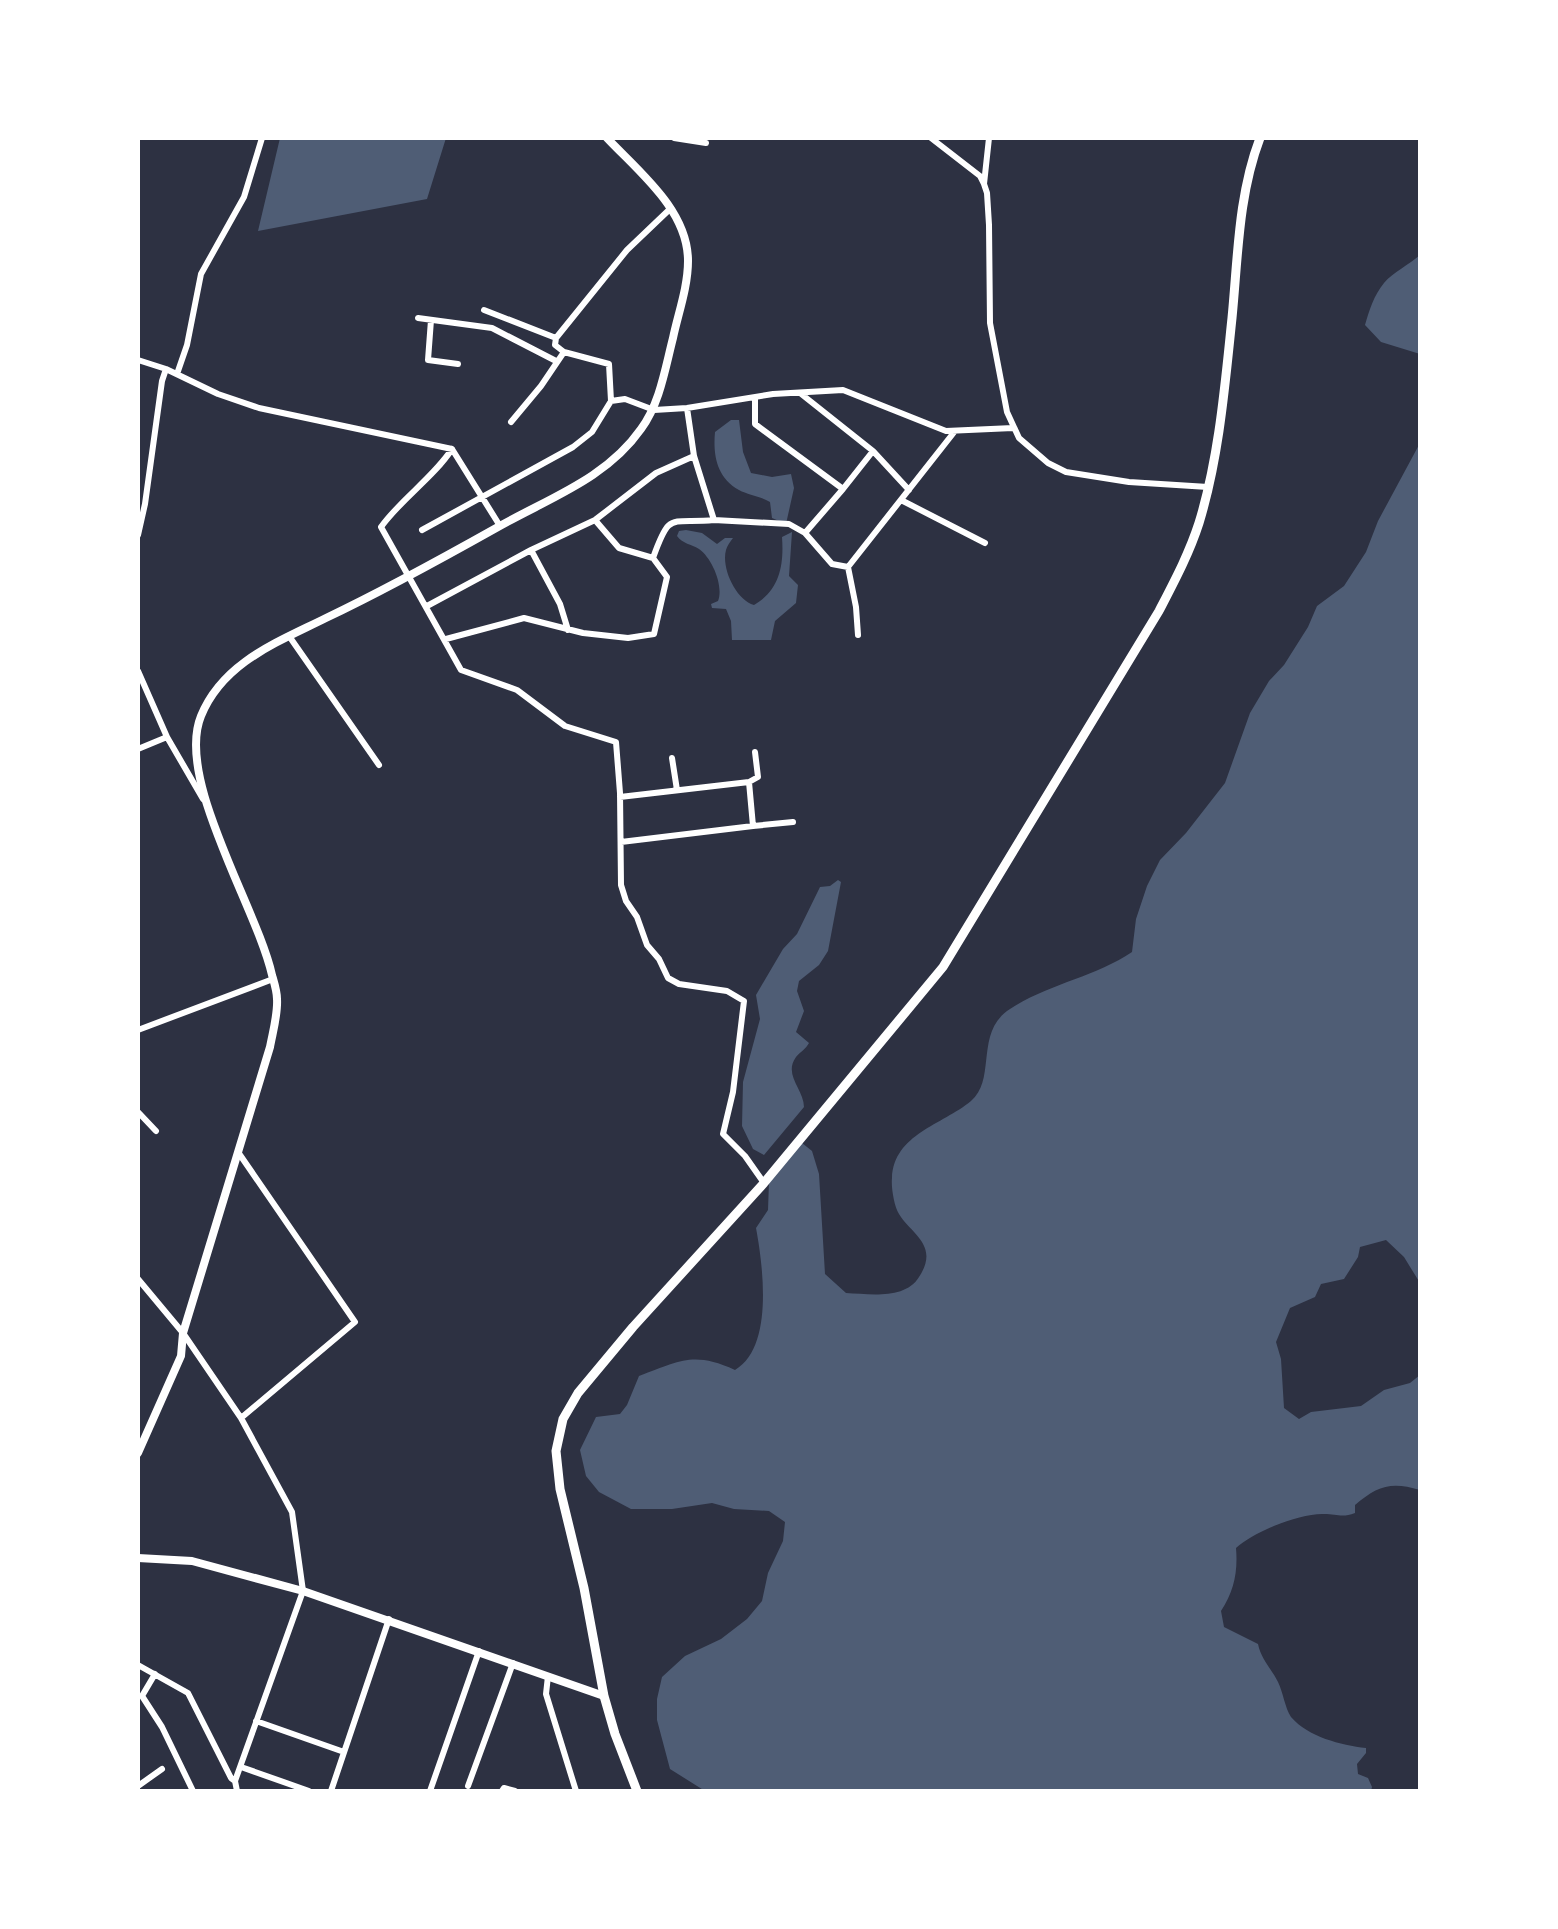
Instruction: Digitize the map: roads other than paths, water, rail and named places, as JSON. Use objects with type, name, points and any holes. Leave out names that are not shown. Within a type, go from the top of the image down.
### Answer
[{"type":"main road","points":[[637,1791],[604,1696],[584,1588],[560,1489],[556,1451],[563,1419],[578,1393],[633,1327],[764,1183],[951,956],[1159,611],[1183,565],[1208,487],[1232,321],[1242,207],[1249,166],[1260,138]]},
{"type":"street","points":[[177,374],[187,345],[201,274],[244,197],[262,138]]},
{"type":"street","points":[[209,813],[195,756],[200,719],[216,689],[239,666],[263,648],[411,577],[594,477],[623,452],[654,410],[688,263],[687,246],[671,208],[607,138]]},
{"type":"street","points":[[674,138],[706,143]]},
{"type":"street","points":[[931,138],[980,176],[987,193],[990,323],[1007,412],[1013,428],[1030,449],[1066,472],[1129,482],[1208,487]]},
{"type":"street","points":[[984,184],[989,138]]},
{"type":"street","points":[[422,530],[483,499],[573,447],[592,432],[611,401],[609,364],[564,352],[555,345],[556,338],[627,250],[671,208]]},
{"type":"street","points":[[484,310],[556,338]]},
{"type":"street","points":[[418,318],[492,328],[556,361]]},
{"type":"street","points":[[431,320],[428,360],[458,364]]},
{"type":"street","points":[[511,422],[564,352]]},
{"type":"street","points":[[138,360],[259,408],[452,449],[500,526]]},
{"type":"street","points":[[138,535],[166,369]]},
{"type":"street","points":[[611,401],[625,399],[654,410],[843,390],[946,431],[1013,428]]},
{"type":"street","points":[[800,393],[873,451],[909,490]]},
{"type":"street","points":[[755,397],[755,424],[843,489]]},
{"type":"street","points":[[687,408],[694,456],[714,520]]},
{"type":"street","points":[[858,635],[848,567],[955,431]]},
{"type":"street","points":[[452,449],[381,527],[461,670],[517,690],[565,726],[616,742],[621,885],[626,901],[637,917],[647,945],[659,959],[668,978],[679,984],[727,991],[744,1001],[733,1092],[723,1134],[745,1156],[764,1183]]},
{"type":"street","points":[[805,533],[873,451]]},
{"type":"street","points":[[427,606],[531,550],[595,520],[656,473],[694,456]]},
{"type":"street","points":[[901,500],[985,543]]},
{"type":"street","points":[[653,558],[668,524],[677,519],[714,520],[789,524],[805,533],[832,564],[848,567]]},
{"type":"street","points":[[446,639],[524,618],[568,630],[628,638],[654,634],[667,577],[653,558],[619,548],[595,520]]},
{"type":"street","points":[[531,550],[560,604],[568,630]]},
{"type":"street","points":[[289,636],[379,765]]},
{"type":"street","points":[[138,671],[167,737],[209,813],[266,948],[277,998],[270,1047],[183,1333],[181,1356],[139,1449]]},
{"type":"street","points":[[138,749],[167,737]]},
{"type":"street","points":[[620,797],[749,782],[758,777],[755,752]]},
{"type":"street","points":[[672,758],[677,790]]},
{"type":"street","points":[[749,782],[753,826]]},
{"type":"street","points":[[621,842],[793,822]]},
{"type":"street","points":[[138,1030],[273,979]]},
{"type":"street","points":[[138,1112],[156,1131]]},
{"type":"street","points":[[238,1152],[355,1322],[241,1418]]},
{"type":"street","points":[[138,1279],[183,1333],[241,1418],[292,1512],[303,1591],[235,1781],[237,1791]]},
{"type":"street","points":[[138,1558],[192,1561],[303,1591],[604,1696]]},
{"type":"street","points":[[331,1791],[389,1619]]},
{"type":"street","points":[[430,1791],[479,1651]]},
{"type":"street","points":[[468,1786],[513,1663]]},
{"type":"street","points":[[138,1665],[188,1693],[235,1781]]},
{"type":"street","points":[[155,1674],[140,1697],[162,1727],[193,1791]]},
{"type":"street","points":[[548,1676],[546,1694],[576,1791]]},
{"type":"street","points":[[256,1721],[344,1752]]},
{"type":"street","points":[[241,1767],[309,1791]]},
{"type":"street","points":[[138,1786],[162,1769]]},
{"type":"street","points":[[502,1791],[504,1788],[515,1791]]},
{"type":"water","points":[[280,138],[446,138],[427,199],[258,231]]},
{"type":"water","points":[[1420,255],[1420,354],[1381,342],[1365,325],[1384,283]]},
{"type":"water","points":[[731,420],[739,420],[743,452],[751,473],[772,477],[791,474],[794,488],[786,524],[772,518],[770,502],[739,490],[721,472],[716,457],[715,432]]},
{"type":"water","points":[[1420,443],[1420,1283],[1404,1257],[1386,1240],[1360,1247],[1358,1257],[1344,1279],[1321,1284],[1315,1297],[1290,1308],[1276,1342],[1281,1359],[1284,1408],[1299,1419],[1311,1412],[1361,1406],[1384,1390],[1410,1383],[1420,1375],[1420,1490],[1385,1487],[1370,1493],[1355,1505],[1355,1513],[1302,1517],[1254,1536],[1236,1548],[1234,1581],[1221,1611],[1224,1627],[1258,1644],[1278,1682],[1291,1717],[1298,1724],[1326,1739],[1366,1748],[1366,1753],[1357,1764],[1358,1774],[1368,1778],[1371,1791],[705,1791],[670,1769],[657,1720],[657,1699],[662,1677],[685,1656],[721,1639],[747,1619],[762,1601],[768,1573],[783,1541],[785,1522],[769,1511],[734,1509],[712,1503],[672,1509],[631,1509],[599,1492],[586,1476],[580,1450],[596,1417],[620,1414],[639,1376],[687,1360],[708,1361],[735,1370],[747,1359],[756,1343],[763,1305],[756,1228],[768,1210],[769,1182],[802,1143],[812,1151],[819,1174],[825,1274],[846,1293],[865,1294],[896,1292],[913,1284],[919,1277],[925,1266],[925,1248],[899,1214],[892,1191],[895,1163],[901,1151],[921,1132],[971,1101],[979,1092],[992,1030],[1010,1009],[1132,952],[1136,919],[1160,860],[1186,833],[1225,783],[1250,713],[1308,627],[1317,606],[1344,586],[1366,552],[1378,521]]},
{"type":"water","points":[[679,531],[702,533],[717,544],[725,538],[733,538],[725,557],[728,574],[741,597],[754,605],[775,584],[781,567],[782,537],[792,532],[789,576],[798,585],[796,603],[775,621],[771,640],[732,640],[731,621],[726,609],[712,608],[711,604],[718,601],[719,595],[716,573],[704,553],[677,536]]},
{"type":"water","points":[[838,880],[841,882],[828,951],[819,965],[799,981],[797,991],[804,1011],[796,1032],[809,1043],[796,1057],[792,1070],[804,1107],[764,1155],[753,1149],[742,1126],[743,1082],[760,1019],[756,995],[783,949],[797,934],[820,887],[830,886]]}]
